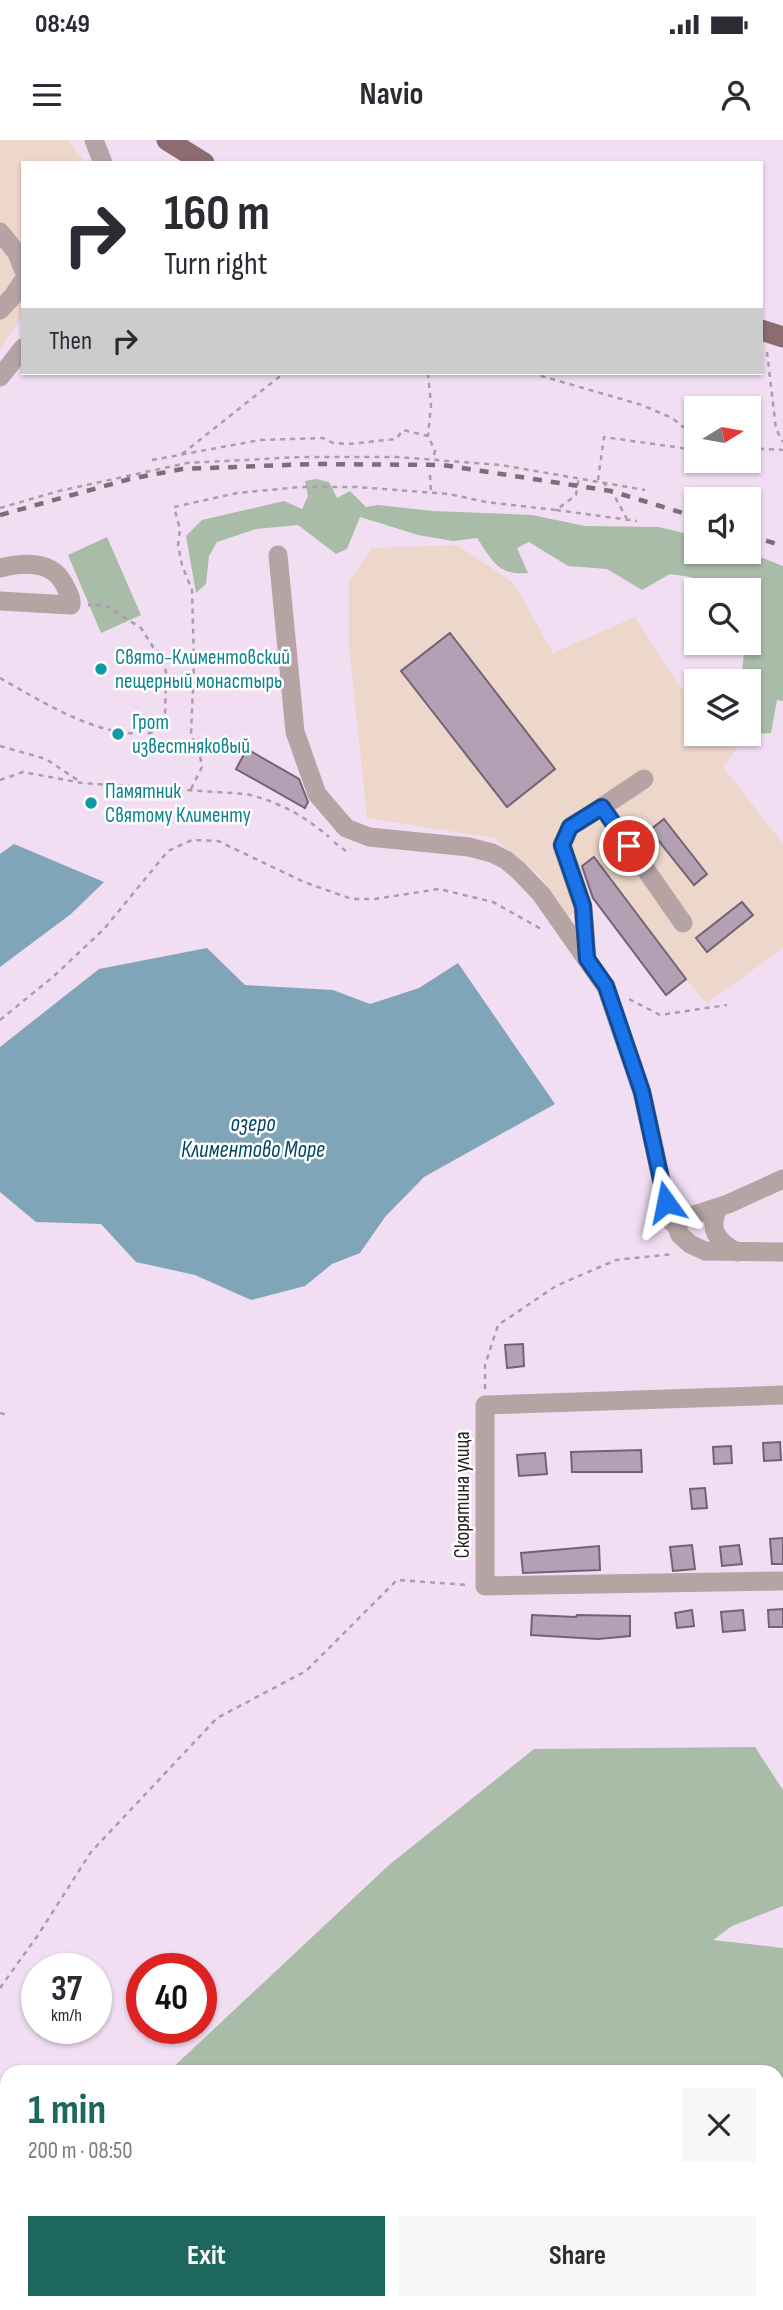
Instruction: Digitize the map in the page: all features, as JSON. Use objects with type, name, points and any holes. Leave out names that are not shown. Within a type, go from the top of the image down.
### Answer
[{"type":"main road","points":[[167,140],[201,161]]},
{"type":"street","points":[[94,140],[102,161]]},
{"type":"street","points":[[0,232],[18,253],[21,263]]},
{"type":"street","points":[[0,310],[21,284]]},
{"type":"street","points":[[0,377],[21,351]]},
{"type":"street","points":[[278,555],[295,732],[317,793],[346,828],[369,837],[469,847],[492,853],[506,860],[541,894],[606,986],[642,1092],[666,1202],[680,1235],[690,1244],[705,1251],[783,1252]]},
{"type":"street","points":[[0,568],[20,563],[50,567],[60,576],[72,599],[71,605],[0,601]]},
{"type":"street","points":[[587,959],[583,906],[562,845],[570,827],[644,779]]},
{"type":"street","points":[[602,807],[683,923]]},
{"type":"street","points":[[673,1222],[719,1207],[783,1179]]},
{"type":"street","points":[[719,1207],[713,1226],[724,1245],[737,1252]]},
{"type":"street","name":"Скорятина улица","points":[[783,1395],[485,1405],[485,1586],[783,1581]]},
{"type":"path","points":[[770,333],[770,389],[776,429],[783,442]]},
{"type":"path","points":[[181,456],[282,375]]},
{"type":"path","points":[[428,375],[428,436],[435,451],[433,458]]},
{"type":"path","points":[[538,375],[642,405],[671,418],[684,428]]},
{"type":"path","points":[[152,460],[260,440],[323,438],[333,443],[349,444],[396,439],[403,430],[428,436]]},
{"type":"path","points":[[598,480],[604,437],[684,448]]},
{"type":"path","points":[[761,449],[783,450]]},
{"type":"path","points":[[0,508],[59,491],[187,463],[300,457],[433,458],[500,465],[645,490]]},
{"type":"path","points":[[430,475],[431,493]]},
{"type":"path","points":[[556,510],[576,495],[579,477]]},
{"type":"path","points":[[603,482],[627,519]]},
{"type":"path","points":[[191,789],[202,767],[191,734],[194,664],[192,590],[178,545],[180,529],[174,507],[237,493],[357,487],[449,494],[486,502],[638,521]]},
{"type":"path","points":[[0,678],[47,706],[104,728],[140,735],[157,732],[165,718],[166,672],[161,654],[141,628],[105,605],[71,605]]},
{"type":"path","points":[[0,746],[46,759],[82,783]]},
{"type":"path","points":[[0,779],[23,772],[82,783],[246,794],[265,798],[309,820],[346,851],[369,837]]},
{"type":"path","points":[[0,1020],[54,976],[104,929],[168,851],[192,840],[218,841],[304,882],[352,899],[375,899],[439,888],[493,902],[546,932]]},
{"type":"path","points":[[606,986],[660,1015],[727,1005]]},
{"type":"path","points":[[485,1405],[485,1364],[498,1325],[556,1286],[616,1260],[705,1251]]},
{"type":"path","points":[[0,1413],[7,1415]]},
{"type":"path","points":[[0,1988],[38,1935],[91,1852],[217,1718],[306,1671],[397,1580],[485,1586]]},
{"type":"shaded area","points":[[0,140],[69,140],[84,161],[21,161],[21,318],[0,349]]},
{"type":"shaded area","points":[[457,545],[514,583],[553,653],[635,617],[684,690],[684,746],[738,746],[723,767],[783,844],[783,948],[707,1003],[686,980],[666,995],[594,899],[566,919],[541,877],[494,838],[367,818],[349,646],[349,581],[372,548]]},
{"type":"green space","points":[[317,479],[329,482],[337,498],[350,491],[366,507],[378,505],[433,511],[532,515],[585,526],[659,527],[684,533],[684,564],[761,564],[761,557],[783,566],[783,701],[777,700],[771,733],[761,733],[761,669],[742,669],[744,655],[761,655],[761,578],[692,578],[670,574],[642,590],[607,569],[568,566],[529,542],[517,548],[528,573],[509,572],[497,565],[477,538],[453,541],[418,535],[360,517],[347,549],[336,554],[298,525],[256,529],[217,542],[209,556],[206,584],[196,593],[186,536],[202,520],[284,501],[302,509],[308,496],[305,481]]},
{"type":"green space","points":[[107,537],[141,615],[101,633],[68,555]]},
{"type":"green space","points":[[755,1747],[783,1790],[783,1906],[732,1926],[713,1940],[783,1948],[783,2065],[175,2065],[198,2044],[217,2044],[217,2026],[389,1865],[534,1749]]},
{"type":"water","points":[[14,844],[104,882],[71,914],[0,967],[0,854]]},
{"type":"water","name":"озеро Климентово Море","points":[[207,948],[245,985],[333,990],[370,1004],[419,988],[458,963],[555,1104],[424,1177],[385,1217],[360,1253],[332,1264],[305,1286],[251,1300],[195,1275],[136,1262],[101,1224],[36,1222],[0,1192],[0,1047],[99,969]]},
{"type":"building","points":[[450,633],[555,769],[507,807],[401,671]]},
{"type":"building","points":[[247,749],[299,779],[308,802],[305,808],[236,769]]},
{"type":"building","points":[[664,819],[707,874],[694,885],[650,830]]},
{"type":"building","points":[[594,857],[686,979],[666,995],[593,898],[582,866]]},
{"type":"building","points":[[742,902],[753,915],[707,952],[696,938]]},
{"type":"building","points":[[523,1344],[524,1366],[507,1368],[505,1345]]},
{"type":"building","points":[[780,1442],[781,1460],[764,1461],[763,1443]]},
{"type":"building","points":[[731,1446],[732,1463],[714,1464],[713,1447]]},
{"type":"building","points":[[641,1450],[642,1472],[572,1472],[571,1452]]},
{"type":"building","points":[[545,1453],[547,1474],[519,1476],[517,1455]]},
{"type":"building","points":[[705,1488],[707,1508],[692,1509],[690,1489]]},
{"type":"building","points":[[783,1538],[783,1564],[772,1564],[770,1539]]},
{"type":"building","points":[[692,1545],[695,1569],[673,1571],[670,1547]]},
{"type":"building","points":[[739,1545],[742,1564],[722,1566],[720,1547]]},
{"type":"building","points":[[599,1546],[600,1570],[523,1573],[521,1553]]},
{"type":"building","points":[[783,1609],[783,1627],[769,1627],[768,1610]]},
{"type":"building","points":[[692,1610],[694,1626],[677,1628],[675,1613]]},
{"type":"building","points":[[743,1610],[745,1630],[723,1632],[721,1612]]},
{"type":"building","points":[[532,1615],[630,1616],[630,1636],[598,1639],[531,1635]]},
{"type":"railway","points":[[0,515],[130,479],[182,469],[313,464],[443,465],[611,491],[684,513]]},
{"type":"railway","points":[[761,539],[783,546]]},
{"type":"place","name":"Свято-Климентовский пещерный монастырь","points":[[101,669]]},
{"type":"place","name":"Грот известняковый","points":[[118,734]]},
{"type":"place","name":"Памятник Святому Клименту","points":[[91,803]]},
{"type":"route","points":[[629,846],[602,807],[570,827],[562,845],[583,906],[587,959],[606,986],[642,1092],[666,1202]]}]
